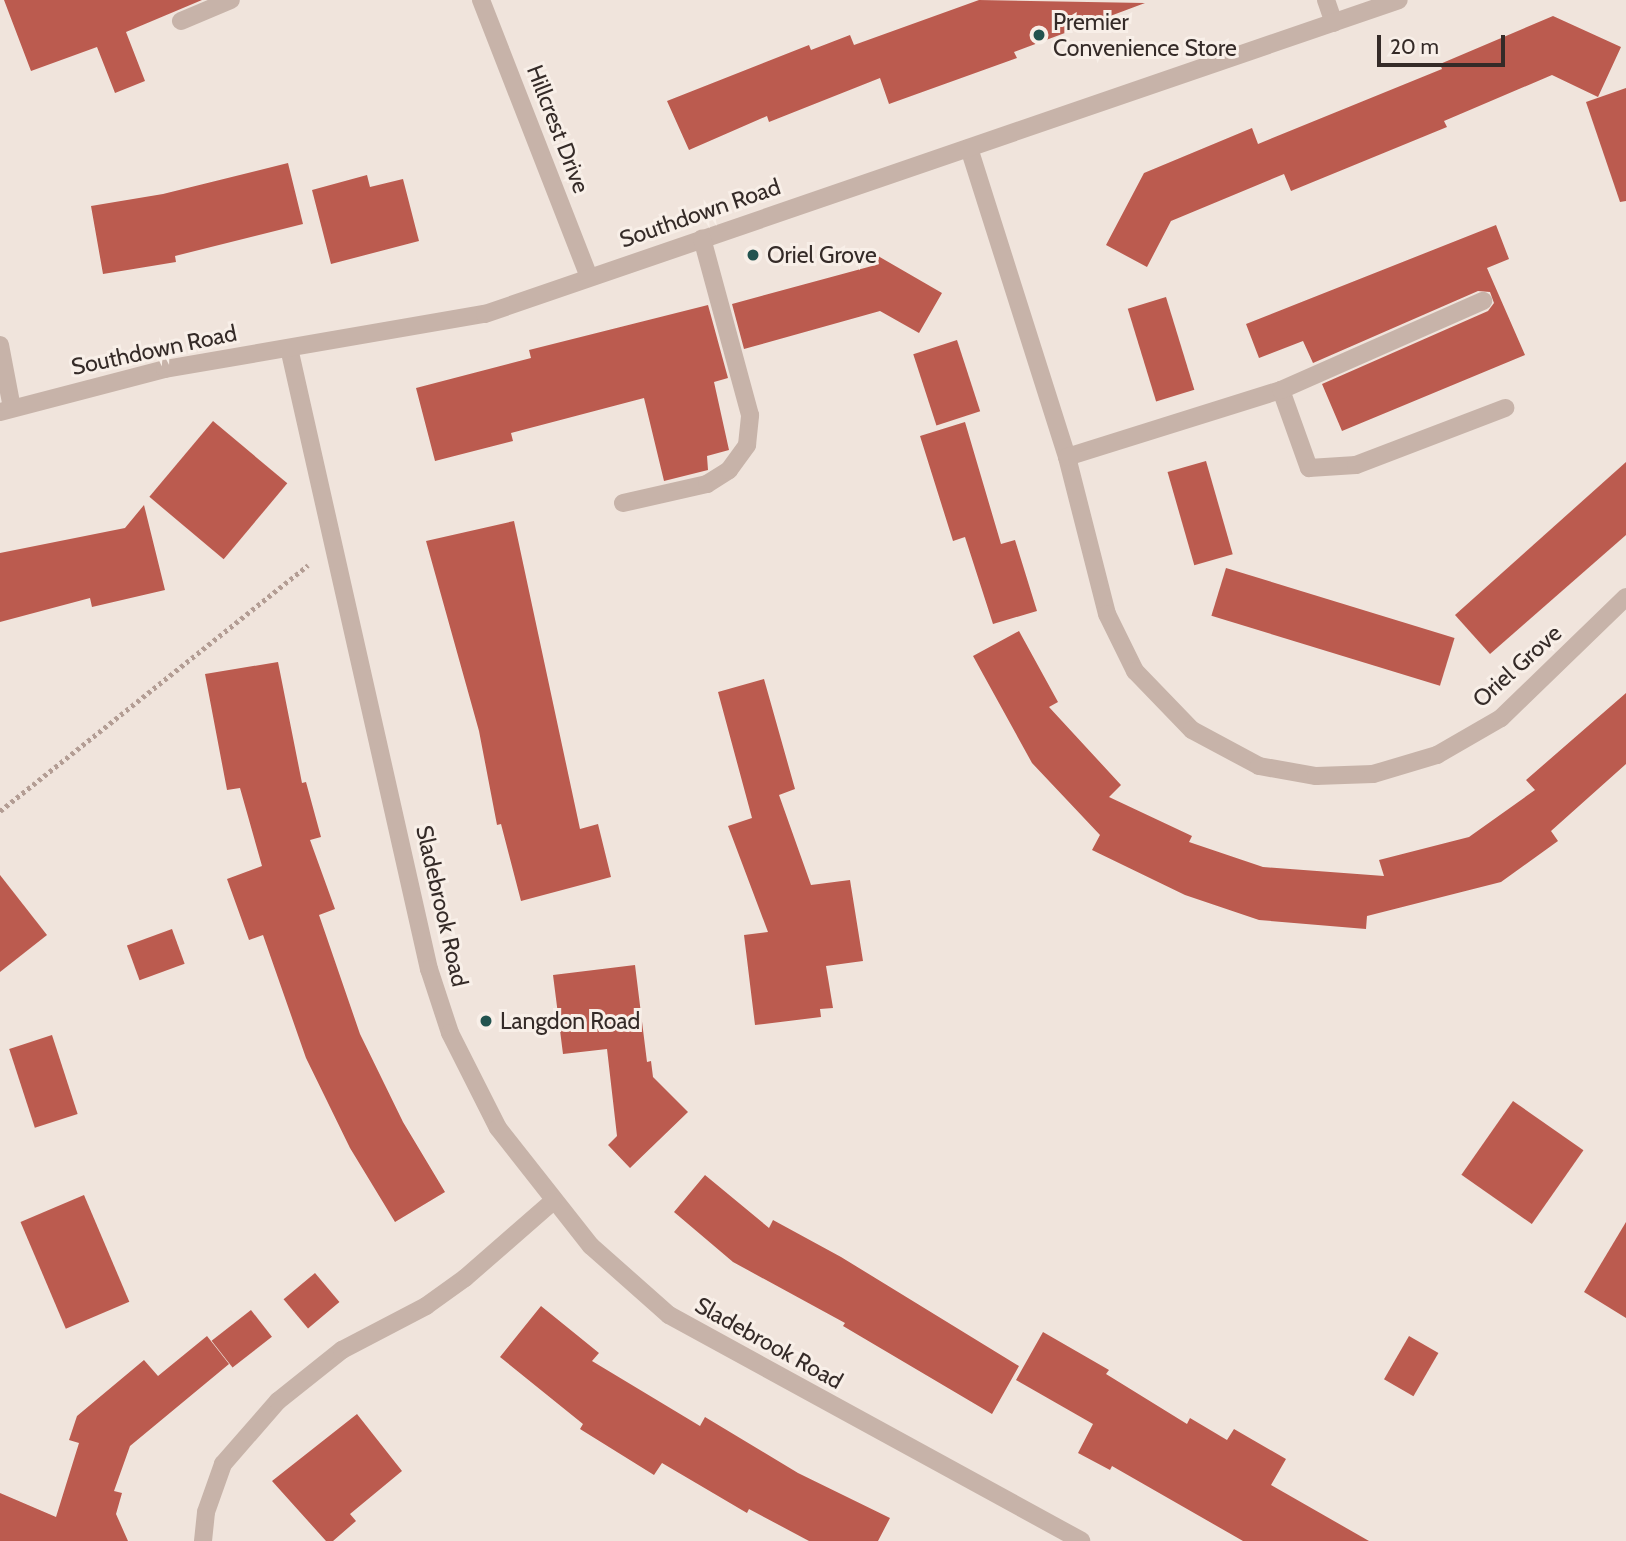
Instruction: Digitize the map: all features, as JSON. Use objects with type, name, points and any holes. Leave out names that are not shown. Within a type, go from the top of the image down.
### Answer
[{"type":"street","points":[[181,21],[231,0]]},
{"type":"street","name":"Hillcrest Drive","points":[[481,0],[589,277]]},
{"type":"street","points":[[1326,0],[1334,23]]},
{"type":"street","name":"Southdown Road","points":[[6,410],[165,369],[485,314],[1399,0]]},
{"type":"street","name":"Oriel Grove","points":[[969,148],[1067,457],[1107,614],[1135,671],[1192,730],[1259,766],[1316,776],[1373,774],[1437,755],[1501,718],[1626,597]]},
{"type":"street","points":[[623,503],[707,484],[729,470],[747,445],[750,415],[702,238]]},
{"type":"street","points":[[1067,457],[1281,390],[1483,301]]},
{"type":"street","points":[[0,345],[6,410]]},
{"type":"street","name":"Sladebrook Road","points":[[289,348],[429,969],[450,1033],[498,1128],[552,1202],[623,1277],[669,1315],[1081,1541]]},
{"type":"street","points":[[1281,390],[1309,468],[1356,465],[1504,408]]},
{"type":"street","points":[[203,1541],[206,1512],[223,1464],[278,1401],[342,1350],[426,1306],[465,1278],[552,1202]]},
{"type":"path","points":[[0,811],[334,544]]},
{"type":"building","points":[[4,0],[202,0],[126,32],[145,81],[115,93],[97,47],[31,71]]},
{"type":"building","points":[[979,0],[1145,3],[1014,52],[1017,58],[889,104],[880,78],[769,122],[767,116],[689,150],[667,101],[809,45],[811,50],[850,35],[854,45]]},
{"type":"building","points":[[1553,16],[1621,47],[1598,97],[1552,75],[1444,121],[1447,127],[1291,191],[1284,174],[1171,221],[1147,267],[1106,245],[1144,173],[1252,128],[1258,144],[1442,69],[1440,64]]},
{"type":"building","points":[[1626,88],[1626,201],[1620,202],[1586,102]]},
{"type":"building","points":[[288,163],[303,224],[175,256],[176,262],[103,274],[91,206],[163,194]]},
{"type":"building","points":[[367,175],[370,187],[403,179],[419,241],[331,264],[312,190]]},
{"type":"building","points":[[1496,225],[1509,259],[1487,268],[1525,355],[1342,431],[1322,384],[1488,311],[1494,303],[1490,292],[1478,291],[1313,363],[1303,341],[1259,358],[1246,324]]},
{"type":"building","points":[[878,256],[942,293],[919,333],[880,311],[744,349],[732,304],[872,266]]},
{"type":"building","points":[[1166,297],[1194,390],[1156,401],[1128,309]]},
{"type":"building","points":[[708,305],[728,378],[714,382],[729,450],[707,456],[708,470],[664,481],[644,398],[511,433],[513,441],[435,461],[416,388],[531,358],[529,350]]},
{"type":"building","points":[[957,340],[980,411],[936,426],[913,354]]},
{"type":"building","points":[[213,421],[287,483],[224,559],[149,497]]},
{"type":"building","points":[[965,422],[1001,544],[1015,540],[1037,611],[993,624],[965,537],[953,541],[920,436]]},
{"type":"building","points":[[1206,461],[1233,554],[1194,565],[1168,472]]},
{"type":"building","points":[[1626,462],[1626,535],[1490,654],[1455,615]]},
{"type":"building","points":[[144,505],[165,590],[92,607],[90,598],[0,622],[0,553],[125,528]]},
{"type":"building","points":[[514,521],[580,829],[598,824],[611,877],[521,901],[501,824],[497,825],[479,731],[426,541]]},
{"type":"building","points":[[1226,568],[1455,638],[1440,686],[1211,616]]},
{"type":"building","points":[[1019,631],[1058,702],[1049,707],[1121,785],[1109,797],[1192,836],[1189,842],[1263,867],[1384,876],[1379,860],[1469,837],[1535,790],[1526,780],[1626,693],[1626,764],[1551,831],[1558,841],[1501,882],[1367,916],[1366,929],[1259,920],[1185,895],[1092,850],[1100,835],[1032,763],[973,656]]},
{"type":"building","points":[[278,662],[302,783],[306,782],[321,837],[310,840],[335,909],[319,915],[360,1034],[403,1122],[445,1192],[395,1222],[350,1148],[306,1058],[263,935],[249,940],[227,879],[262,866],[240,788],[227,790],[205,674]]},
{"type":"building","points":[[764,679],[795,789],[779,795],[811,885],[850,880],[863,961],[826,966],[833,1008],[820,1009],[821,1017],[755,1025],[744,935],[768,932],[728,826],[752,818],[718,692]]},
{"type":"building","points":[[0,875],[47,935],[0,972]]},
{"type":"building","points":[[172,929],[185,964],[140,980],[127,945]]},
{"type":"building","points":[[635,965],[647,1062],[651,1061],[653,1077],[688,1112],[630,1168],[608,1145],[617,1136],[607,1049],[563,1054],[553,975]]},
{"type":"building","points":[[52,1035],[78,1114],[35,1128],[9,1049]]},
{"type":"building","points":[[1513,1101],[1583,1150],[1532,1224],[1461,1175]]},
{"type":"building","points":[[705,1175],[769,1228],[773,1220],[841,1257],[1019,1366],[992,1414],[843,1326],[845,1323],[733,1262],[674,1212]]},
{"type":"building","points":[[84,1195],[129,1302],[66,1329],[20,1222]]},
{"type":"building","points":[[1626,1222],[1626,1318],[1584,1292]]},
{"type":"building","points":[[315,1273],[339,1302],[308,1328],[284,1299]]},
{"type":"building","points":[[541,1306],[599,1353],[592,1361],[700,1426],[705,1417],[798,1473],[890,1518],[878,1541],[809,1541],[749,1509],[747,1513],[662,1463],[654,1475],[580,1429],[583,1424],[500,1357]]},
{"type":"building","points":[[251,1310],[272,1337],[233,1368],[212,1341]]},
{"type":"building","points":[[1043,1332],[1109,1370],[1106,1374],[1187,1424],[1190,1418],[1227,1440],[1234,1429],[1286,1459],[1271,1485],[1369,1541],[1243,1541],[1112,1466],[1110,1470],[1078,1453],[1093,1424],[1016,1380]]},
{"type":"building","points":[[207,1336],[229,1364],[130,1446],[114,1491],[122,1493],[116,1514],[128,1541],[0,1541],[0,1493],[56,1517],[79,1443],[69,1440],[77,1416],[144,1360],[158,1376]]},
{"type":"building","points":[[1409,1336],[1438,1353],[1413,1396],[1384,1379]]},
{"type":"building","points":[[357,1414],[402,1471],[350,1514],[356,1521],[333,1541],[326,1541],[272,1481]]},
{"type":"place","name":"Premier Convenience Store","points":[[1039,35]]},
{"type":"place","name":"Oriel Grove","points":[[753,255]]},
{"type":"place","name":"Langdon Road","points":[[486,1021]]}]
